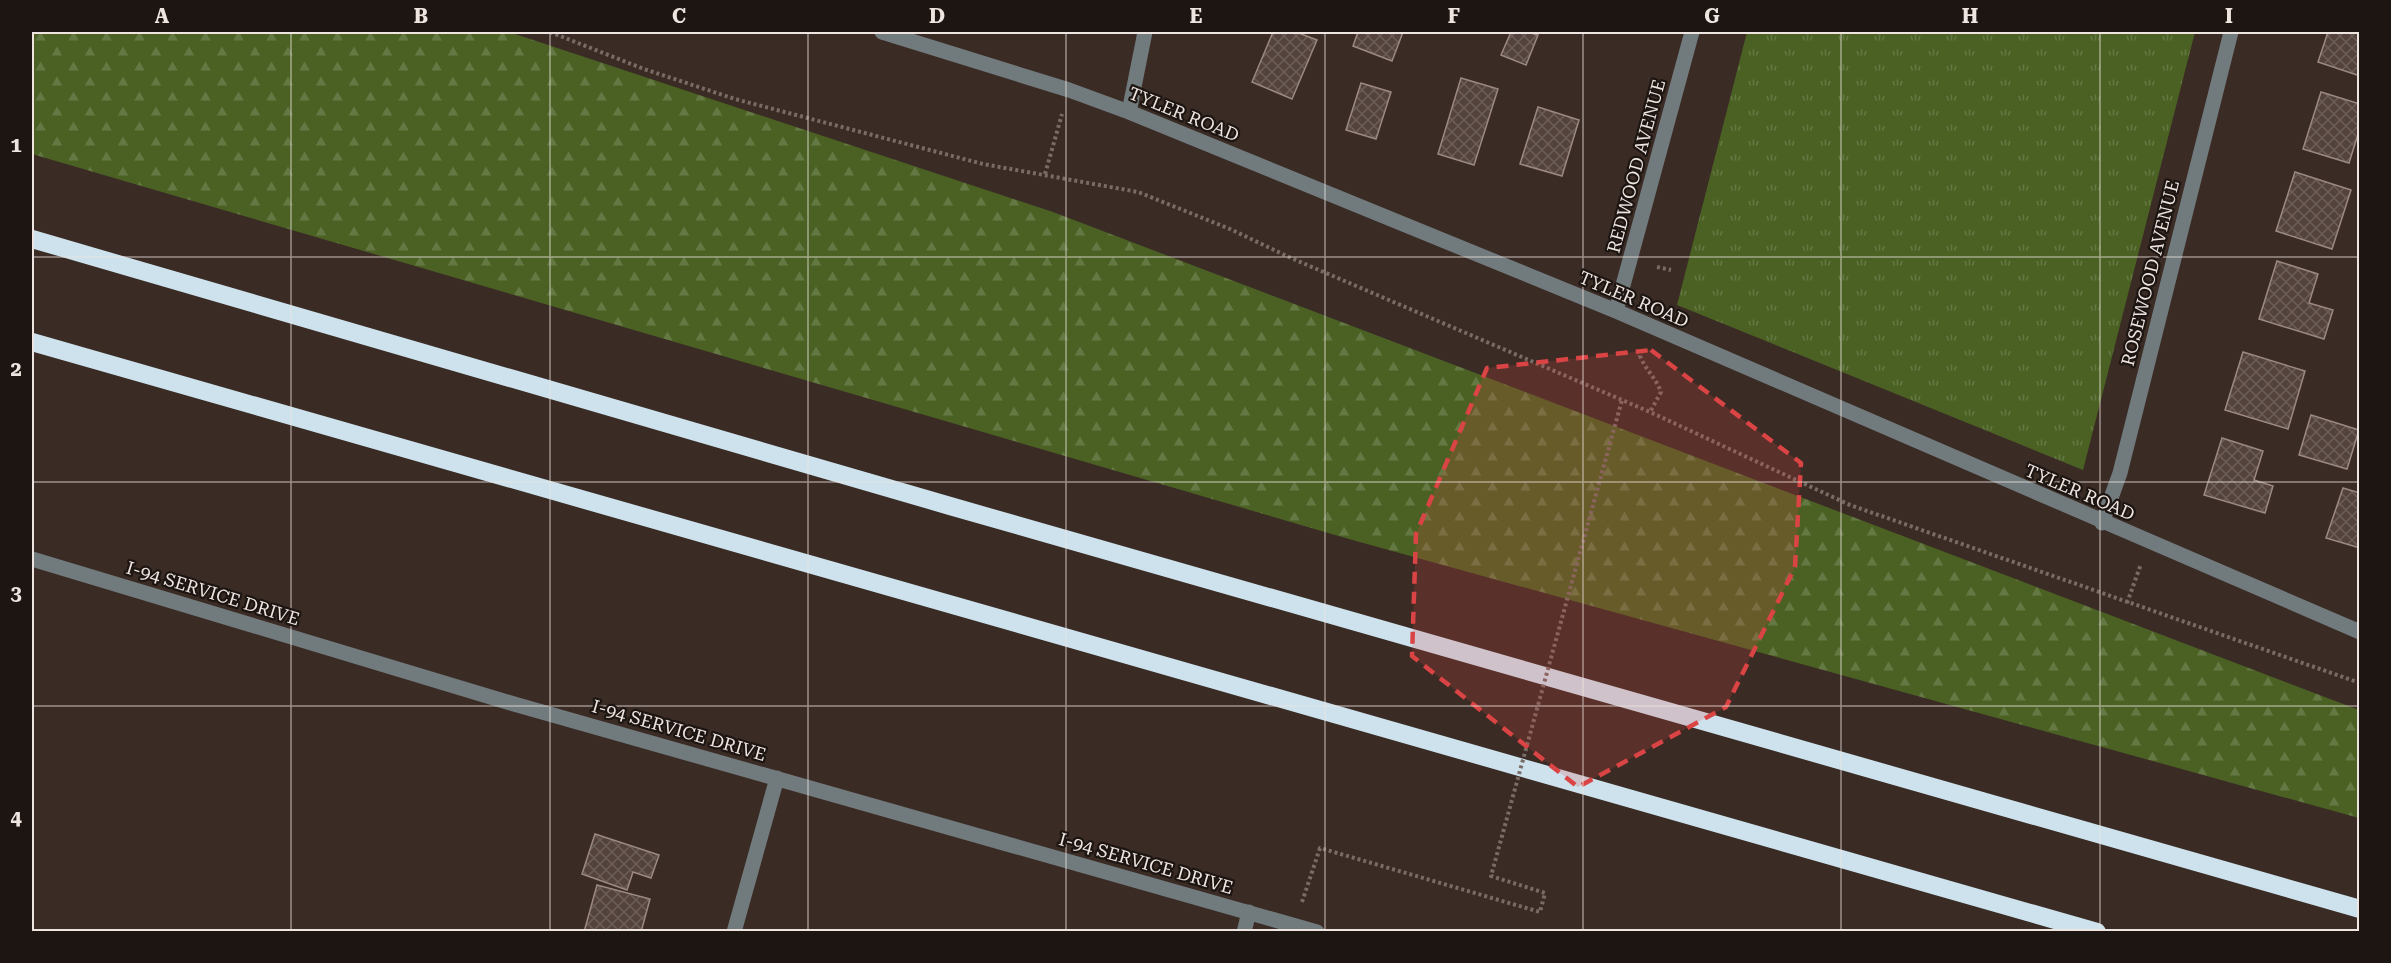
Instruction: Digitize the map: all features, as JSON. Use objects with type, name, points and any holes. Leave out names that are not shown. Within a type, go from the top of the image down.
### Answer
[{"type":"highway","points":[[32,239],[927,499],[2360,909]]},
{"type":"highway","points":[[32,342],[2097,932]]},
{"type":"street","name":"TYLER ROAD","points":[[882,32],[1069,90],[1130,112],[1616,311],[2102,523],[2360,632]]},
{"type":"street","points":[[1130,112],[1145,32]]},
{"type":"street","name":"REDWOOD AVENUE","points":[[1616,311],[1692,32]]},
{"type":"street","name":"ROSEWOOD AVENUE","points":[[2102,523],[2120,473],[2231,32]]},
{"type":"street","name":"I-94 SERVICE DRIVE","points":[[32,559],[514,704],[1317,932]]},
{"type":"street","points":[[734,932],[777,778]]},
{"type":"street","points":[[1244,932],[1249,912]]},
{"type":"path","points":[[550,32],[644,69],[735,99],[983,164],[1138,192],[1230,229],[1301,263],[1650,412],[1850,505],[2360,683]]},
{"type":"path","points":[[1045,174],[1069,90]]},
{"type":"path","points":[[1658,267],[1671,270]]},
{"type":"path","points":[[1644,345],[1640,356],[1644,367],[1657,381],[1661,392],[1650,412]]},
{"type":"path","points":[[1302,902],[1320,848],[1540,912],[1545,893],[1491,876],[1622,400]]},
{"type":"path","points":[[2127,603],[2142,560]]},
{"type":"highlighted area","points":[[1651,350],[1801,463],[1795,567],[1726,707],[1578,787],[1412,656],[1416,534],[1487,368]]},
{"type":"green space","points":[[32,32],[509,32],[1053,212],[2359,710],[2359,818],[1349,539],[32,154]]},
{"type":"green space","points":[[1747,32],[2195,32],[2083,470],[1677,305]]},
{"type":"building","points":[[1273,32],[1296,32],[1317,40],[1292,99],[1252,82]]},
{"type":"building","points":[[1358,32],[1403,32],[1392,61],[1353,46]]},
{"type":"building","points":[[1511,32],[1528,32],[1538,35],[1526,65],[1501,55]]},
{"type":"building","points":[[2328,32],[2360,32],[2360,76],[2318,62]]},
{"type":"building","points":[[1461,78],[1498,89],[1474,165],[1438,154]]},
{"type":"building","points":[[1361,83],[1391,92],[1376,139],[1346,130]]},
{"type":"building","points":[[2321,92],[2360,104],[2360,128],[2349,163],[2303,149]]},
{"type":"building","points":[[1538,107],[1579,120],[1562,176],[1520,164]]},
{"type":"building","points":[[2295,172],[2351,190],[2332,249],[2276,231]]},
{"type":"building","points":[[2277,261],[2318,274],[2309,303],[2333,310],[2324,339],[2259,319]]},
{"type":"building","points":[[2243,352],[2305,371],[2288,429],[2225,410]]},
{"type":"building","points":[[2311,415],[2359,430],[2347,469],[2299,455]]},
{"type":"building","points":[[2222,438],[2263,451],[2254,480],[2273,486],[2265,513],[2204,495]]},
{"type":"building","points":[[2343,488],[2360,493],[2360,548],[2326,538]]},
{"type":"building","points":[[595,834],[659,855],[651,878],[633,872],[627,890],[582,874]]},
{"type":"building","points":[[597,885],[650,899],[641,932],[584,932]]}]
